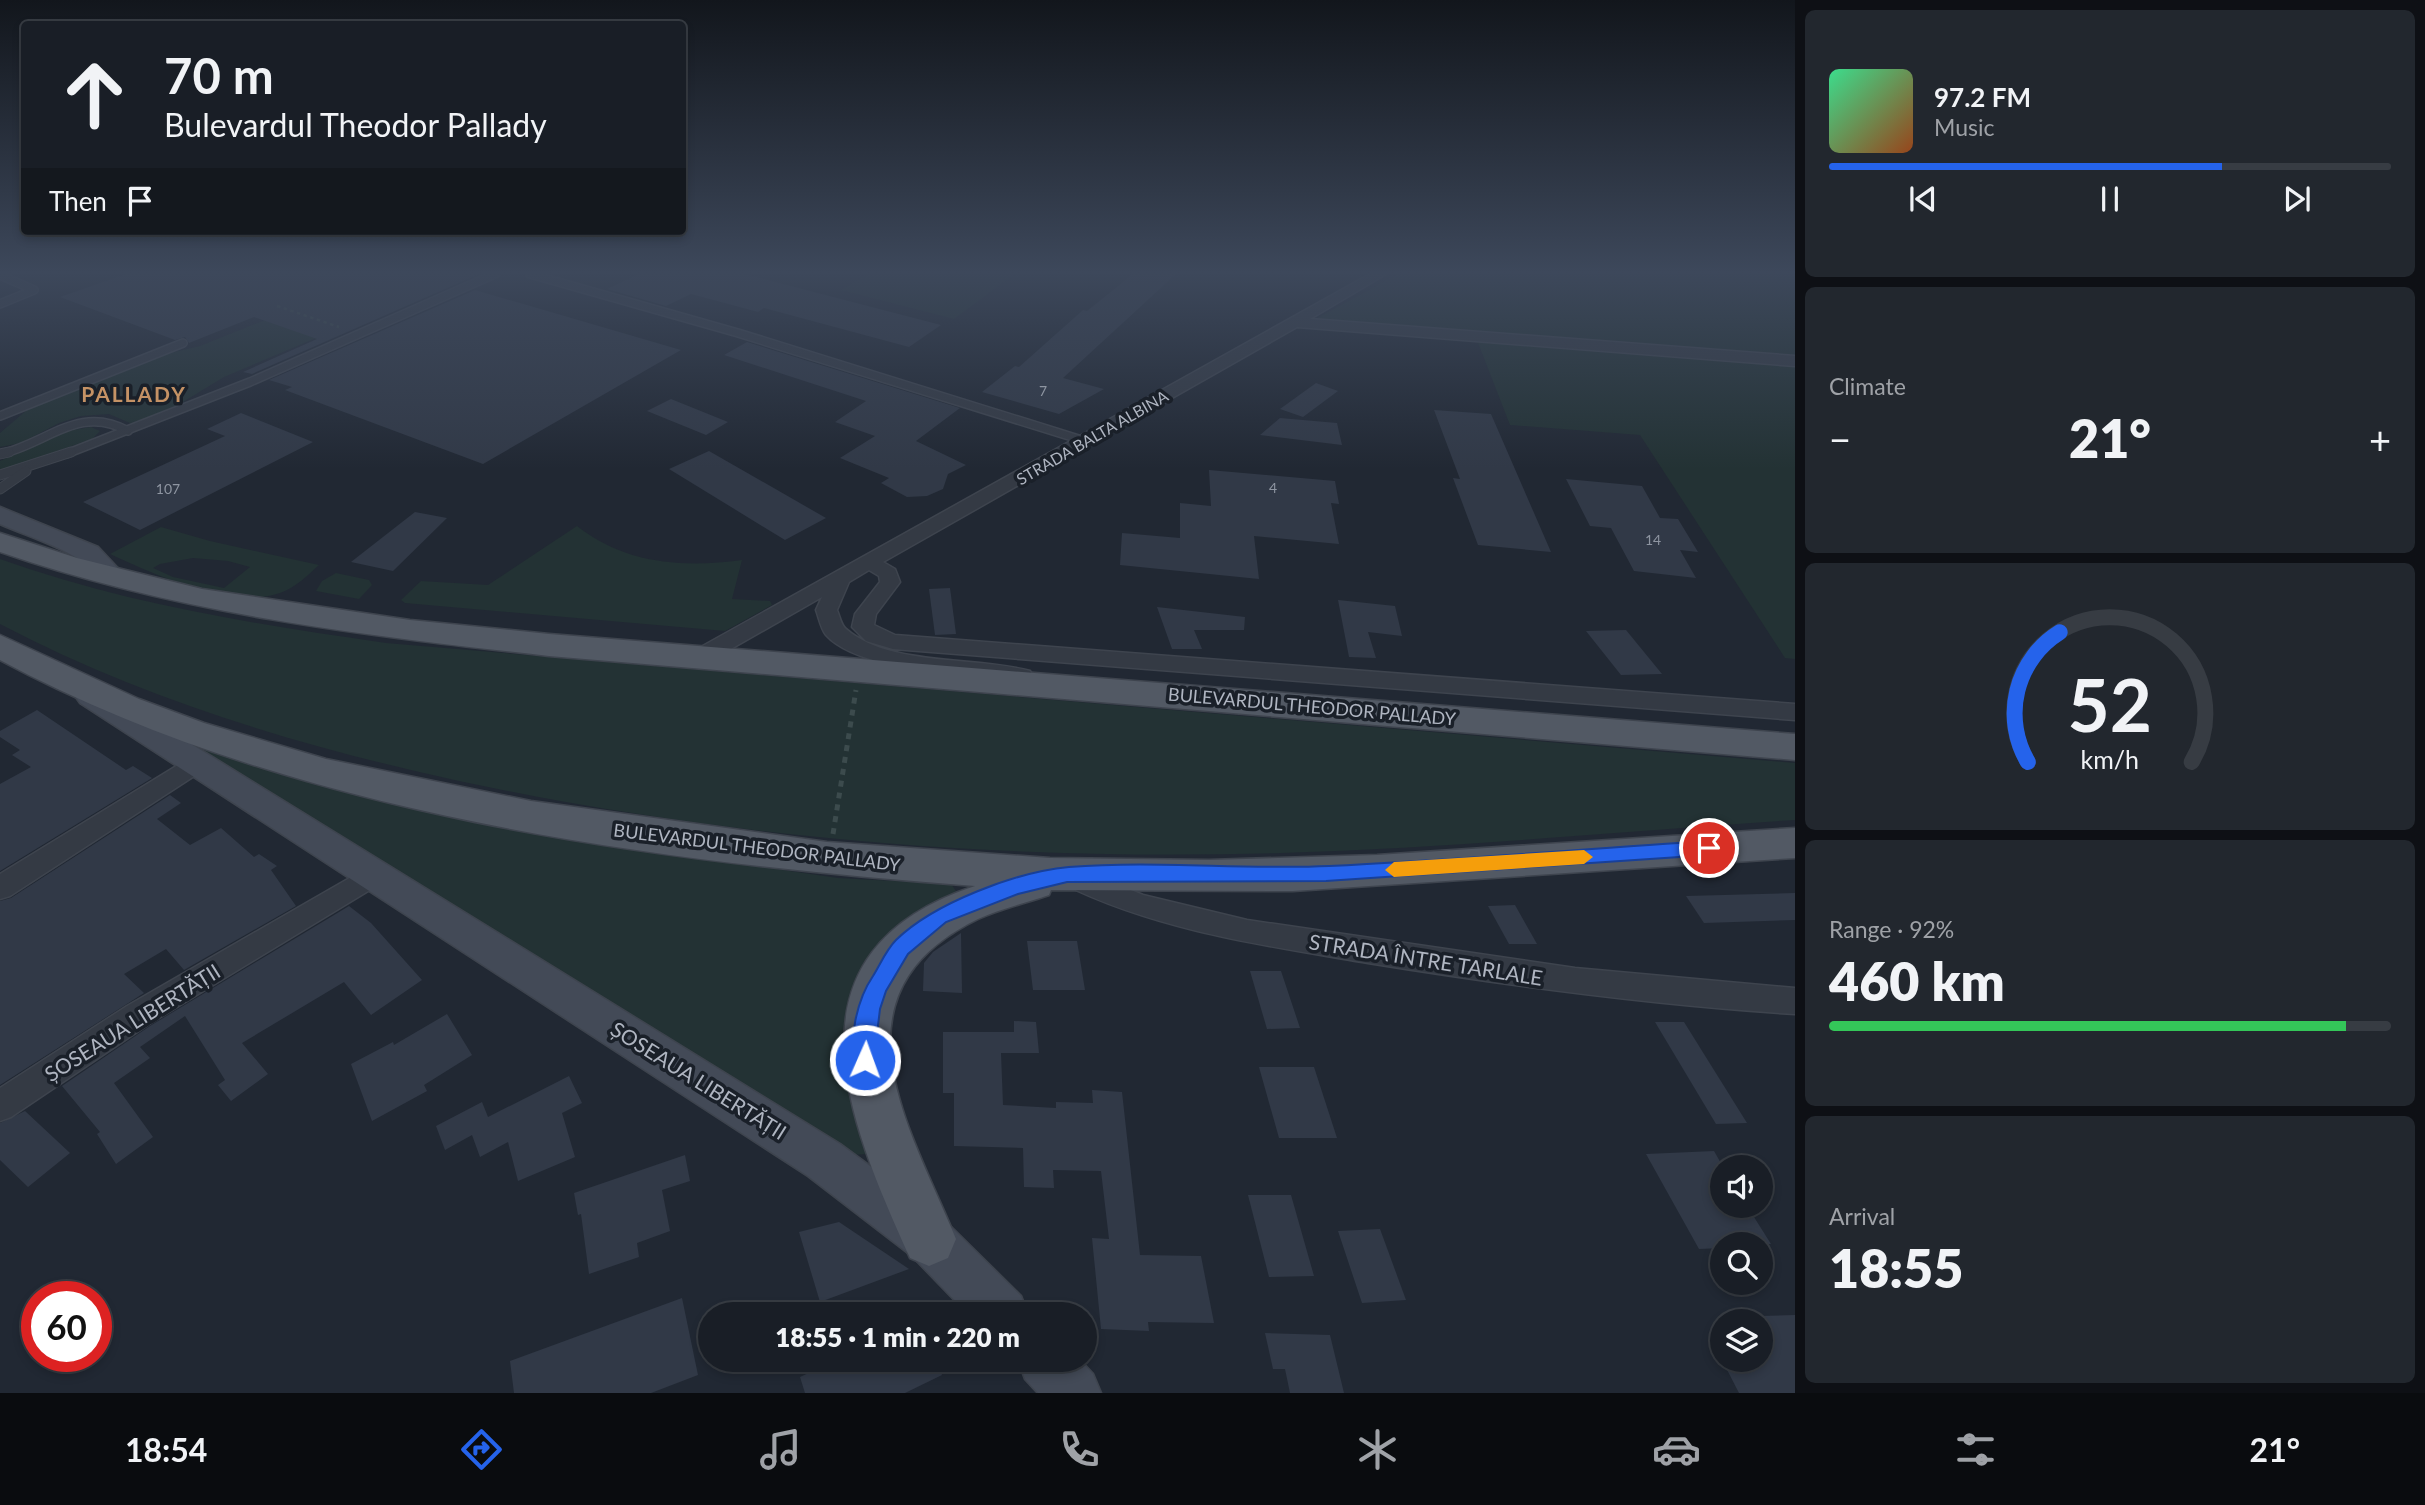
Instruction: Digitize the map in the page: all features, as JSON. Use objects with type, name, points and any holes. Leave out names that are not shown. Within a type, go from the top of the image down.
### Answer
[{"type":"main road","points":[[0,514],[88,553],[112,578]]},
{"type":"main road","name":"BULEVARDUL THEODOR PALLADY","points":[[0,542],[112,578],[237,605],[361,625],[549,645],[1795,747]]},
{"type":"main road","name":"BULEVARDUL THEODOR PALLADY","points":[[0,646],[73,685],[165,722],[251,751],[386,787],[556,820],[829,860],[1067,875],[1326,873],[1795,843]]},
{"type":"main road","name":"ȘOSEAUA LIBERTĂȚII","points":[[73,685],[783,1132],[863,1186],[929,1239],[991,1302]]},
{"type":"main road","points":[[929,1239],[887,1148],[868,1081],[865,1034],[876,988],[901,948],[939,917],[991,895],[1067,875]]},
{"type":"main road","points":[[1055,1372],[1074,1393]]},
{"type":"street","name":"STRADA BALTA ALBINA","points":[[699,657],[871,563],[1264,339]]},
{"type":"street","points":[[1504,339],[1795,361]]},
{"type":"street","points":[[871,563],[888,573],[890,582],[886,592],[866,611],[863,627],[874,636],[893,642],[1795,712]]},
{"type":"street","points":[[841,579],[831,593],[825,611],[830,627],[851,645],[892,657],[1003,671],[1050,684]]},
{"type":"street","points":[[0,888],[196,763]]},
{"type":"street","name":"ȘOSEAUA LIBERTĂȚII","points":[[0,1106],[160,1002],[374,875]]},
{"type":"street","name":"STRADA ÎNTRE TARLALE","points":[[1067,875],[1098,891],[1154,911],[1316,943],[1614,986],[1795,1001]]},
{"type":"lane","points":[[0,475],[38,464],[210,400],[348,339]]},
{"type":"lane","points":[[757,339],[1085,440]]},
{"type":"lane","points":[[0,426],[3,419],[0,416],[183,343]]},
{"type":"lane","points":[[0,454],[19,450],[64,427],[86,421],[111,421],[128,431]]},
{"type":"lane","points":[[0,489],[38,464]]},
{"type":"path","points":[[829,860],[859,669]]},
{"type":"shaded area","points":[[217,339],[314,339],[224,377],[173,408],[141,422],[130,423],[109,414],[81,416],[59,423],[21,443],[0,447],[0,433],[27,410],[170,353]]},
{"type":"shaded area","points":[[1464,339],[1795,339],[1795,659],[1785,658],[1640,435],[1510,425],[1477,340]]},
{"type":"shaded area","points":[[91,427],[100,431],[92,439],[0,471],[0,461],[67,431]]},
{"type":"shaded area","points":[[577,526],[595,539],[635,556],[677,563],[742,560],[732,599],[770,601],[772,605],[725,631],[405,603],[401,600],[421,581],[488,585]]},
{"type":"shaded area","points":[[161,527],[210,541],[319,565],[286,591],[261,597],[239,597],[170,580],[110,554]],"holes":[[[193,558],[228,561],[250,567],[224,588],[173,577],[153,568],[160,564]]]},
{"type":"shaded area","points":[[0,559],[47,575],[191,611],[386,643],[1795,763],[1795,820],[1410,847],[1178,855],[971,849],[868,842],[663,818],[561,801],[400,767],[282,736],[167,698],[111,676],[0,624]]},
{"type":"shaded area","points":[[336,573],[369,580],[372,585],[359,599],[316,591],[322,581]]},
{"type":"shaded area","points":[[184,743],[309,781],[594,843],[838,878],[951,884],[956,891],[951,898],[890,937],[867,1154],[850,1155]]},
{"type":"building","points":[[317,339],[331,339],[252,374],[243,372]]},
{"type":"building","points":[[363,339],[643,339],[681,350],[483,464],[285,390],[292,387],[269,380]]},
{"type":"building","points":[[879,339],[921,339],[909,347]]},
{"type":"building","points":[[1050,339],[1105,339],[1063,378],[1104,389],[1059,414],[982,392],[1015,366],[1019,367]]},
{"type":"building","points":[[747,342],[960,408],[916,441],[966,465],[948,474],[943,489],[927,496],[907,497],[881,483],[889,478],[840,458],[875,436],[835,422],[866,401],[724,355]]},
{"type":"building","points":[[1316,383],[1338,391],[1303,417],[1280,409]]},
{"type":"building","points":[[671,399],[728,422],[706,435],[647,411]]},
{"type":"building","points":[[1434,410],[1491,414],[1551,552],[1478,545],[1453,478],[1460,479]]},
{"type":"building","points":[[241,413],[313,442],[140,530],[83,502],[225,436],[207,429]]},
{"type":"building","points":[[1280,418],[1337,423],[1342,445],[1260,435]]},
{"type":"building","points":[[709,451],[826,518],[785,540],[669,469]]},
{"type":"building","points":[[1209,470],[1335,481],[1339,504],[1331,503],[1339,544],[1254,536],[1259,579],[1120,565],[1122,533],[1180,538],[1180,503],[1211,506]]},
{"type":"building","points":[[1566,479],[1642,486],[1660,518],[1678,519],[1698,552],[1680,550],[1696,578],[1634,571],[1611,528],[1590,526]]},
{"type":"building","points":[[415,512],[447,518],[393,571],[351,562]]},
{"type":"building","points":[[950,588],[956,634],[935,635],[929,589]]},
{"type":"building","points":[[1338,600],[1395,606],[1402,636],[1368,632],[1376,658],[1349,657]]},
{"type":"building","points":[[1157,607],[1245,617],[1244,630],[1194,630],[1202,649],[1172,649]]},
{"type":"building","points":[[1626,630],[1662,674],[1621,675],[1586,631]]},
{"type":"building","points":[[37,710],[126,770],[133,766],[152,778],[0,871],[0,784],[31,767],[12,755],[20,750],[0,737],[0,731]]},
{"type":"building","points":[[170,795],[181,803],[157,819],[190,845],[221,828],[254,857],[259,854],[277,866],[271,870],[296,906],[184,970],[166,949],[124,974],[144,993],[0,1085],[0,901],[11,898]]},
{"type":"building","points":[[1795,893],[1795,920],[1704,923],[1686,896]]},
{"type":"building","points":[[1515,905],[1537,944],[1509,944],[1488,906]]},
{"type":"building","points":[[349,906],[371,923],[422,980],[371,1015],[344,982],[242,1043],[268,1074],[231,1101],[218,1085],[225,1080],[185,1016],[140,1047],[150,1058],[114,1083],[153,1137],[116,1164],[97,1134],[100,1132],[62,1086],[150,1026]]},
{"type":"building","points":[[961,933],[962,993],[923,991],[924,963],[933,952]]},
{"type":"building","points":[[1027,941],[1077,941],[1085,990],[1033,990]]},
{"type":"building","points":[[1250,971],[1281,971],[1300,1028],[1267,1029]]},
{"type":"building","points":[[447,1014],[472,1055],[424,1085],[427,1091],[372,1121],[351,1064],[393,1042],[394,1045]]},
{"type":"building","points":[[1014,1021],[1036,1022],[1039,1053],[1001,1053],[1003,1105],[1056,1108],[1056,1102],[1093,1103],[1092,1090],[1122,1092],[1140,1255],[1201,1256],[1214,1323],[1148,1322],[1149,1331],[1101,1329],[1092,1238],[1109,1239],[1101,1171],[1053,1170],[1054,1188],[1024,1187],[1023,1148],[954,1146],[954,1093],[943,1093],[943,1032],[1014,1032]]},
{"type":"building","points":[[1655,1022],[1684,1022],[1747,1123],[1716,1124]]},
{"type":"building","points":[[1259,1067],[1314,1067],[1337,1138],[1279,1138]]},
{"type":"building","points":[[569,1076],[582,1103],[562,1113],[575,1157],[518,1181],[508,1142],[480,1157],[472,1135],[445,1150],[436,1126],[482,1102],[488,1117]]},
{"type":"building","points":[[25,1111],[70,1153],[28,1187],[0,1160],[0,1123]]},
{"type":"building","points":[[1714,1151],[1716,1155],[1710,1155],[1710,1218],[1755,1218],[1763,1232],[1710,1232],[1710,1249],[1699,1249],[1646,1154]]},
{"type":"building","points":[[685,1155],[690,1181],[662,1190],[670,1231],[637,1243],[639,1257],[589,1274],[581,1214],[578,1215],[574,1193]]},
{"type":"building","points":[[1248,1195],[1291,1195],[1314,1276],[1269,1277]]},
{"type":"building","points":[[839,1222],[909,1269],[820,1302],[799,1232]]},
{"type":"building","points":[[1380,1229],[1406,1300],[1362,1303],[1338,1231]]},
{"type":"building","points":[[682,1298],[698,1375],[651,1393],[514,1393],[510,1361]]},
{"type":"building","points":[[1795,1315],[1795,1393],[1739,1393],[1728,1372],[1773,1372],[1773,1316]]},
{"type":"building","points":[[1265,1333],[1330,1335],[1344,1393],[1290,1393],[1285,1369],[1273,1369]]},
{"type":"building","points":[[811,1372],[941,1372],[942,1375],[905,1393],[805,1393],[800,1377]]},
{"type":"slow traffic","points":[[1394,870],[1584,857]]},
{"type":"district","name":"PALLADY","points":[[134,393]]},
{"type":"route","points":[[865,1060],[865,1034],[876,988],[901,948],[920,929],[939,917],[965,904],[1018,887],[1067,875],[1232,876],[1326,873],[1709,848]]}]
